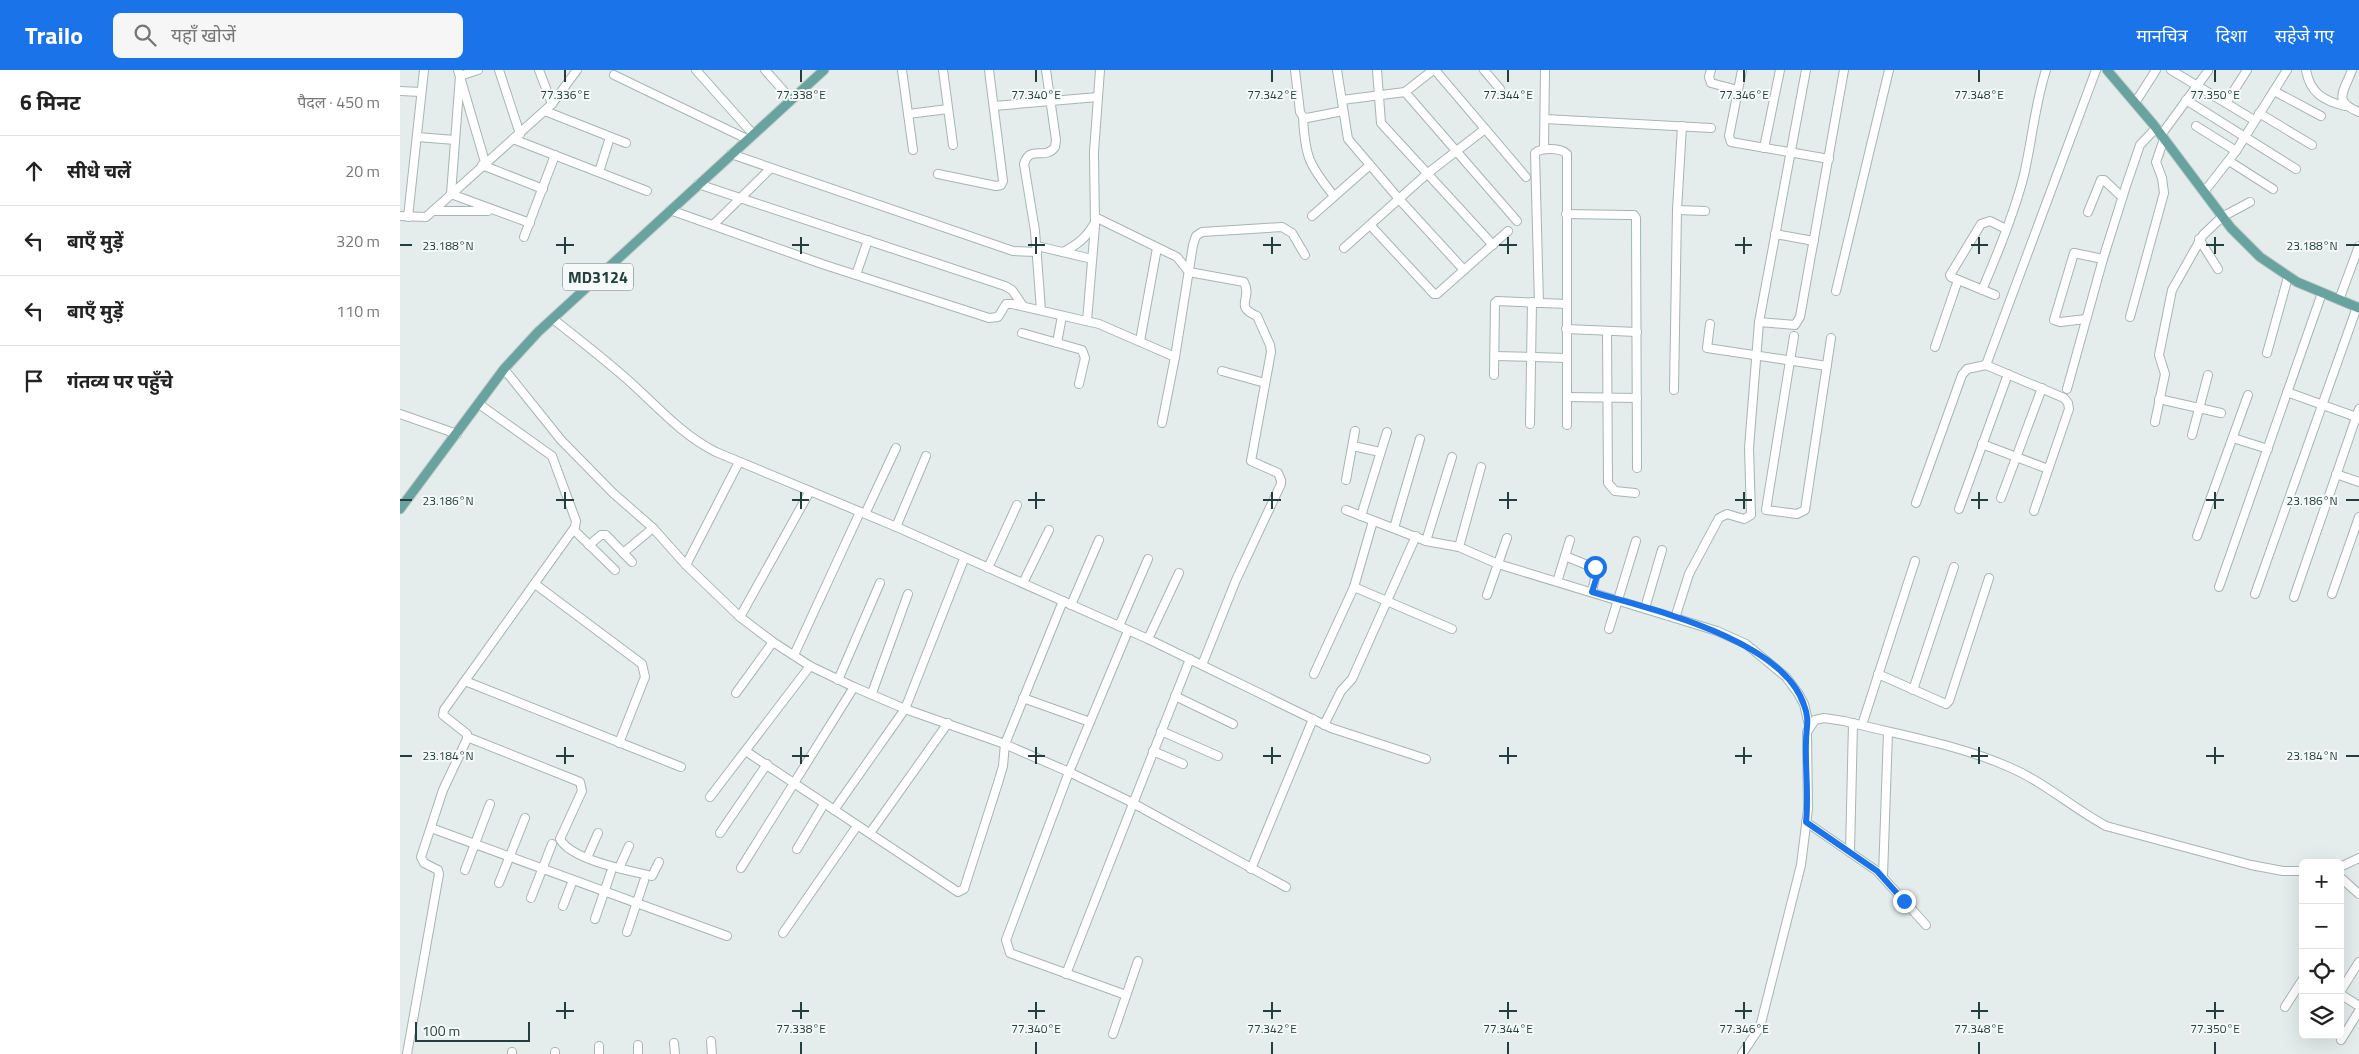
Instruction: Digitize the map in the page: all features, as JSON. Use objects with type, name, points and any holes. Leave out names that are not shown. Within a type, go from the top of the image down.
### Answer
[{"type":"main road","points":[[2107,70],[2160,134],[2222,217],[2260,258],[2288,277],[2358,308]]},
{"type":"main road","name":"MD3124","points":[[400,509],[504,369],[553,319],[821,71]]},
{"type":"street","points":[[424,70],[404,216],[426,217],[552,104],[577,70]]},
{"type":"street","points":[[459,73],[478,70]]},
{"type":"street","points":[[499,70],[516,136],[555,155],[647,191]]},
{"type":"street","points":[[539,70],[552,104]]},
{"type":"street","points":[[696,70],[750,136]]},
{"type":"street","points":[[765,70],[791,99]]},
{"type":"street","points":[[902,70],[914,150]]},
{"type":"street","points":[[943,70],[953,145]]},
{"type":"street","points":[[938,174],[985,184],[1001,184],[1004,175],[989,70]]},
{"type":"street","points":[[1041,310],[1033,212],[1024,164],[1026,157],[1030,154],[1047,153],[1055,146],[1046,70]]},
{"type":"street","points":[[1086,321],[1095,219],[1094,152],[1100,70]]},
{"type":"street","points":[[1295,70],[1308,160],[1314,172],[1334,196]]},
{"type":"street","points":[[1337,70],[1348,139],[1399,199],[1464,270]]},
{"type":"street","points":[[1377,70],[1380,123],[1493,245]]},
{"type":"street","points":[[1342,100],[1379,97],[1405,92],[1434,70],[1526,177]]},
{"type":"street","points":[[1484,70],[1500,89]]},
{"type":"street","points":[[1544,149],[1545,70]]},
{"type":"street","points":[[1711,70],[1709,77],[1711,83],[1738,90]]},
{"type":"street","points":[[1742,70],[1729,136],[1730,142],[1829,159]]},
{"type":"street","points":[[1764,148],[1780,70]]},
{"type":"street","points":[[1675,618],[1689,574],[1719,518],[1727,514],[1744,520],[1751,514],[1749,448],[1759,322],[1789,152],[1806,70]]},
{"type":"street","points":[[1759,322],[1789,326],[1798,322],[1844,70]]},
{"type":"street","points":[[1836,291],[1889,70]]},
{"type":"street","points":[[1982,290],[2006,229],[2024,174],[2038,93],[2046,70]]},
{"type":"street","points":[[1986,365],[2096,70]]},
{"type":"street","points":[[2172,70],[2226,103],[2312,145]]},
{"type":"street","points":[[2226,103],[2247,70]]},
{"type":"street","points":[[2204,192],[2236,151],[2288,70]]},
{"type":"street","points":[[2306,70],[2312,89],[2331,103],[2359,112]]},
{"type":"street","points":[[2345,106],[2342,102],[2342,96],[2352,70]]},
{"type":"street","points":[[2135,103],[2155,71]]},
{"type":"street","points":[[2130,317],[2164,193],[2162,178],[2156,162],[2160,134],[2208,71]]},
{"type":"street","points":[[451,194],[459,73]]},
{"type":"street","points":[[459,73],[484,164]]},
{"type":"street","points":[[614,75],[750,136]]},
{"type":"street","points":[[400,91],[421,92]]},
{"type":"street","points":[[2274,91],[2321,116]]},
{"type":"street","points":[[1405,92],[1517,221]]},
{"type":"street","points":[[994,106],[1098,97]]},
{"type":"street","points":[[2186,100],[2296,169]]},
{"type":"street","points":[[908,114],[948,109]]},
{"type":"street","points":[[544,111],[626,144]]},
{"type":"street","points":[[1303,117],[1308,118],[1343,111]]},
{"type":"street","points":[[1545,119],[1711,128]]},
{"type":"street","points":[[1674,390],[1682,126]]},
{"type":"street","points":[[2196,126],[2236,151]]},
{"type":"street","points":[[1344,248],[1428,173],[1485,128]]},
{"type":"street","points":[[2067,389],[2103,259],[2140,146],[2147,135],[2160,134]]},
{"type":"street","points":[[416,137],[455,140]]},
{"type":"street","points":[[599,172],[610,137]]},
{"type":"street","points":[[1530,424],[1531,358],[1536,303],[1535,153],[1544,149],[1566,152],[1567,425]]},
{"type":"street","points":[[731,154],[1013,251],[1037,249],[1063,252],[1092,260]]},
{"type":"street","points":[[524,237],[555,155]]},
{"type":"street","points":[[2229,161],[2274,189]]},
{"type":"street","points":[[484,164],[542,189]]},
{"type":"street","points":[[1312,216],[1370,165]]},
{"type":"street","points":[[713,226],[771,168]]},
{"type":"street","points":[[2088,212],[2101,180],[2104,180],[2122,197]]},
{"type":"street","points":[[698,184],[1005,286],[1012,290],[1023,306]]},
{"type":"street","points":[[451,194],[530,223]]},
{"type":"street","points":[[2154,422],[2164,374],[2158,355],[2168,300],[2177,279],[2199,239],[2222,217],[2250,202]]},
{"type":"street","points":[[433,211],[495,210]]},
{"type":"street","points":[[670,210],[856,275],[989,318],[998,317],[1006,304],[1023,306],[1112,328],[1175,357]]},
{"type":"street","points":[[1678,210],[1705,211]]},
{"type":"street","points":[[1566,214],[1628,215],[1636,218],[1637,468]]},
{"type":"street","points":[[1095,219],[1177,258],[1189,272],[1244,282],[1246,286],[1244,307],[1246,311],[1257,316],[1270,345],[1251,461],[1278,474],[1281,484],[1236,580],[1202,665]]},
{"type":"street","points":[[1063,252],[1076,246],[1087,235],[1095,219]]},
{"type":"street","points":[[1995,296],[1951,277],[1951,271],[1982,224],[1990,221],[2006,229]]},
{"type":"street","points":[[1370,226],[1434,294],[1437,294],[1508,231]]},
{"type":"street","points":[[1162,423],[1196,236],[1202,232],[1282,227],[1292,233],[1305,254]]},
{"type":"street","points":[[1775,234],[1814,241]]},
{"type":"street","points":[[2199,239],[2218,269]]},
{"type":"street","points":[[856,275],[868,240]]},
{"type":"street","points":[[2340,300],[2359,246]]},
{"type":"street","points":[[1140,341],[1157,248]]},
{"type":"street","points":[[2086,319],[2060,322],[2054,320],[2074,253],[2103,259]]},
{"type":"street","points":[[2267,353],[2288,277]]},
{"type":"street","points":[[1935,347],[1958,280]]},
{"type":"street","points":[[2219,587],[2322,293]]},
{"type":"street","points":[[1494,375],[1495,303],[1497,301],[1567,304]]},
{"type":"street","points":[[2255,594],[2358,308]]},
{"type":"street","points":[[1057,343],[1062,316]]},
{"type":"street","points":[[553,319],[622,375],[697,443],[896,527],[964,559],[1128,630],[1324,725],[1426,760]]},
{"type":"street","points":[[1710,324],[1707,348],[1827,366]]},
{"type":"street","points":[[1566,329],[1637,332]]},
{"type":"street","points":[[1607,331],[1608,483],[1615,491],[1635,493]]},
{"type":"street","points":[[1022,333],[1082,350],[1085,353],[1079,384]]},
{"type":"street","points":[[1794,336],[1766,508],[1768,511],[1797,514],[1805,510],[1831,338]]},
{"type":"street","points":[[1495,356],[1567,358]]},
{"type":"street","points":[[1916,502],[1962,375],[1967,369],[1986,365],[2064,398],[2068,403],[2069,409],[2034,511]]},
{"type":"street","points":[[504,369],[561,440],[614,493],[653,528],[686,565],[740,617],[773,642],[810,666],[838,680],[872,693],[905,709],[1005,744],[1069,772],[1132,803],[1286,888]]},
{"type":"street","points":[[1222,371],[1265,383]]},
{"type":"street","points":[[1959,509],[2008,374]]},
{"type":"street","points":[[2192,436],[2208,375]]},
{"type":"street","points":[[2001,498],[2042,388]]},
{"type":"street","points":[[2287,392],[2358,418]]},
{"type":"street","points":[[2198,536],[2248,395]]},
{"type":"street","points":[[1568,397],[1637,398]]},
{"type":"street","points":[[2159,399],[2222,413]]},
{"type":"street","points":[[407,1054],[439,874],[434,866],[422,861],[443,790],[466,744],[467,737],[467,734],[443,715],[465,681],[574,530],[576,521],[552,456],[479,404]]},
{"type":"street","points":[[2294,597],[2336,474],[2358,418],[2359,409]]},
{"type":"street","points":[[400,414],[457,434]]},
{"type":"street","points":[[1346,480],[1355,431]]},
{"type":"street","points":[[1361,516],[1386,432]]},
{"type":"street","points":[[2233,438],[2268,449]]},
{"type":"street","points":[[1394,528],[1420,439]]},
{"type":"street","points":[[1982,444],[2048,469]]},
{"type":"street","points":[[1353,446],[1380,452]]},
{"type":"street","points":[[794,655],[862,513],[896,448]]},
{"type":"street","points":[[896,527],[926,456]]},
{"type":"street","points":[[1426,541],[1452,457]]},
{"type":"street","points":[[686,565],[739,462]]},
{"type":"street","points":[[1459,547],[1481,467]]},
{"type":"street","points":[[2336,474],[2359,482]]},
{"type":"street","points":[[740,617],[810,491]]},
{"type":"street","points":[[988,568],[1016,505]]},
{"type":"street","points":[[1346,510],[1426,541],[1459,547],[1498,564],[1645,608],[1717,632],[1754,649],[1786,677],[1798,693],[1804,704],[1809,725],[1806,740],[1806,822],[1801,865],[1770,997],[1760,1027],[1742,1054]]},
{"type":"street","points":[[2332,594],[2359,517]]},
{"type":"street","points":[[1314,674],[1354,587],[1373,521]]},
{"type":"street","points":[[623,553],[653,528]]},
{"type":"street","points":[[574,530],[615,570]]},
{"type":"street","points":[[1022,584],[1049,530]]},
{"type":"street","points":[[589,545],[601,535],[606,534],[632,562]]},
{"type":"street","points":[[1324,725],[1341,691],[1352,679],[1416,536]]},
{"type":"street","points":[[1487,595],[1507,538]]},
{"type":"street","points":[[747,752],[958,892],[964,889],[1003,766],[1005,744],[1067,603],[1099,540]]},
{"type":"street","points":[[1558,582],[1570,540]]},
{"type":"street","points":[[1610,628],[1636,541]]},
{"type":"street","points":[[1645,608],[1662,550]]},
{"type":"street","points":[[1565,556],[1597,569],[1592,592]]},
{"type":"street","points":[[834,810],[905,709],[964,559]]},
{"type":"street","points":[[1119,626],[1148,559]]},
{"type":"street","points":[[1862,725],[1915,561]]},
{"type":"street","points":[[1913,690],[1954,567]]},
{"type":"street","points":[[1148,640],[1179,573]]},
{"type":"street","points":[[1878,674],[1940,703],[1946,704],[1949,701],[1989,578]]},
{"type":"street","points":[[838,680],[880,583]]},
{"type":"street","points":[[535,584],[642,664],[645,677],[619,742]]},
{"type":"street","points":[[1354,587],[1452,629]]},
{"type":"street","points":[[872,693],[908,594]]},
{"type":"street","points":[[1126,995],[1010,953],[1006,940],[1069,772],[1128,630]]},
{"type":"street","points":[[736,693],[773,642]]},
{"type":"street","points":[[1066,974],[1190,660]]},
{"type":"street","points":[[710,797],[747,752],[810,666]]},
{"type":"street","points":[[465,681],[681,767]]},
{"type":"street","points":[[741,868],[854,687]]},
{"type":"street","points":[[1175,696],[1233,724]]},
{"type":"street","points":[[1024,698],[1090,722]]},
{"type":"street","points":[[1809,725],[1815,720],[1824,718],[1862,725],[1967,751],[2008,766],[2037,780],[2106,826],[2251,865],[2283,871],[2299,871]]},
{"type":"street","points":[[1251,869],[1313,719]]},
{"type":"street","points":[[870,833],[948,723]]},
{"type":"street","points":[[1850,852],[1853,723]]},
{"type":"street","points":[[1161,731],[1218,756]]},
{"type":"street","points":[[1883,876],[1888,732]]},
{"type":"street","points":[[467,737],[580,782],[582,791],[560,839],[565,846],[587,858],[652,876],[659,862]]},
{"type":"street","points":[[1153,751],[1183,764]]},
{"type":"street","points":[[720,833],[767,764]]},
{"type":"street","points":[[465,870],[490,804]]},
{"type":"street","points":[[797,850],[824,804]]},
{"type":"street","points":[[499,883],[525,818]]},
{"type":"street","points":[[1806,822],[1883,876],[1926,925]]},
{"type":"street","points":[[783,933],[858,826]]},
{"type":"street","points":[[431,828],[726,936]]},
{"type":"street","points":[[587,858],[598,833]]},
{"type":"street","points":[[531,898],[552,844]]},
{"type":"street","points":[[619,868],[629,846]]},
{"type":"street","points":[[2344,865],[2359,858]]},
{"type":"street","points":[[596,919],[611,872]]},
{"type":"street","points":[[563,906],[573,880]]},
{"type":"street","points":[[627,932],[644,881]]},
{"type":"street","points":[[2344,881],[2359,894]]},
{"type":"street","points":[[1113,1034],[1138,961]]},
{"type":"street","points":[[2344,986],[2359,962]]},
{"type":"street","points":[[2286,1007],[2299,986]]},
{"type":"street","points":[[2341,994],[2359,1006]]},
{"type":"street","points":[[2341,1040],[2359,1011]]},
{"type":"street","points":[[711,1041],[712,1054]]},
{"type":"street","points":[[674,1043],[675,1054]]},
{"type":"street","points":[[638,1045],[638,1054]]},
{"type":"route","points":[[1595,567],[1598,573],[1592,592],[1717,632],[1746,644],[1786,677],[1804,704],[1809,725],[1806,740],[1808,810],[1806,822],[1877,871],[1904,901]]}]
